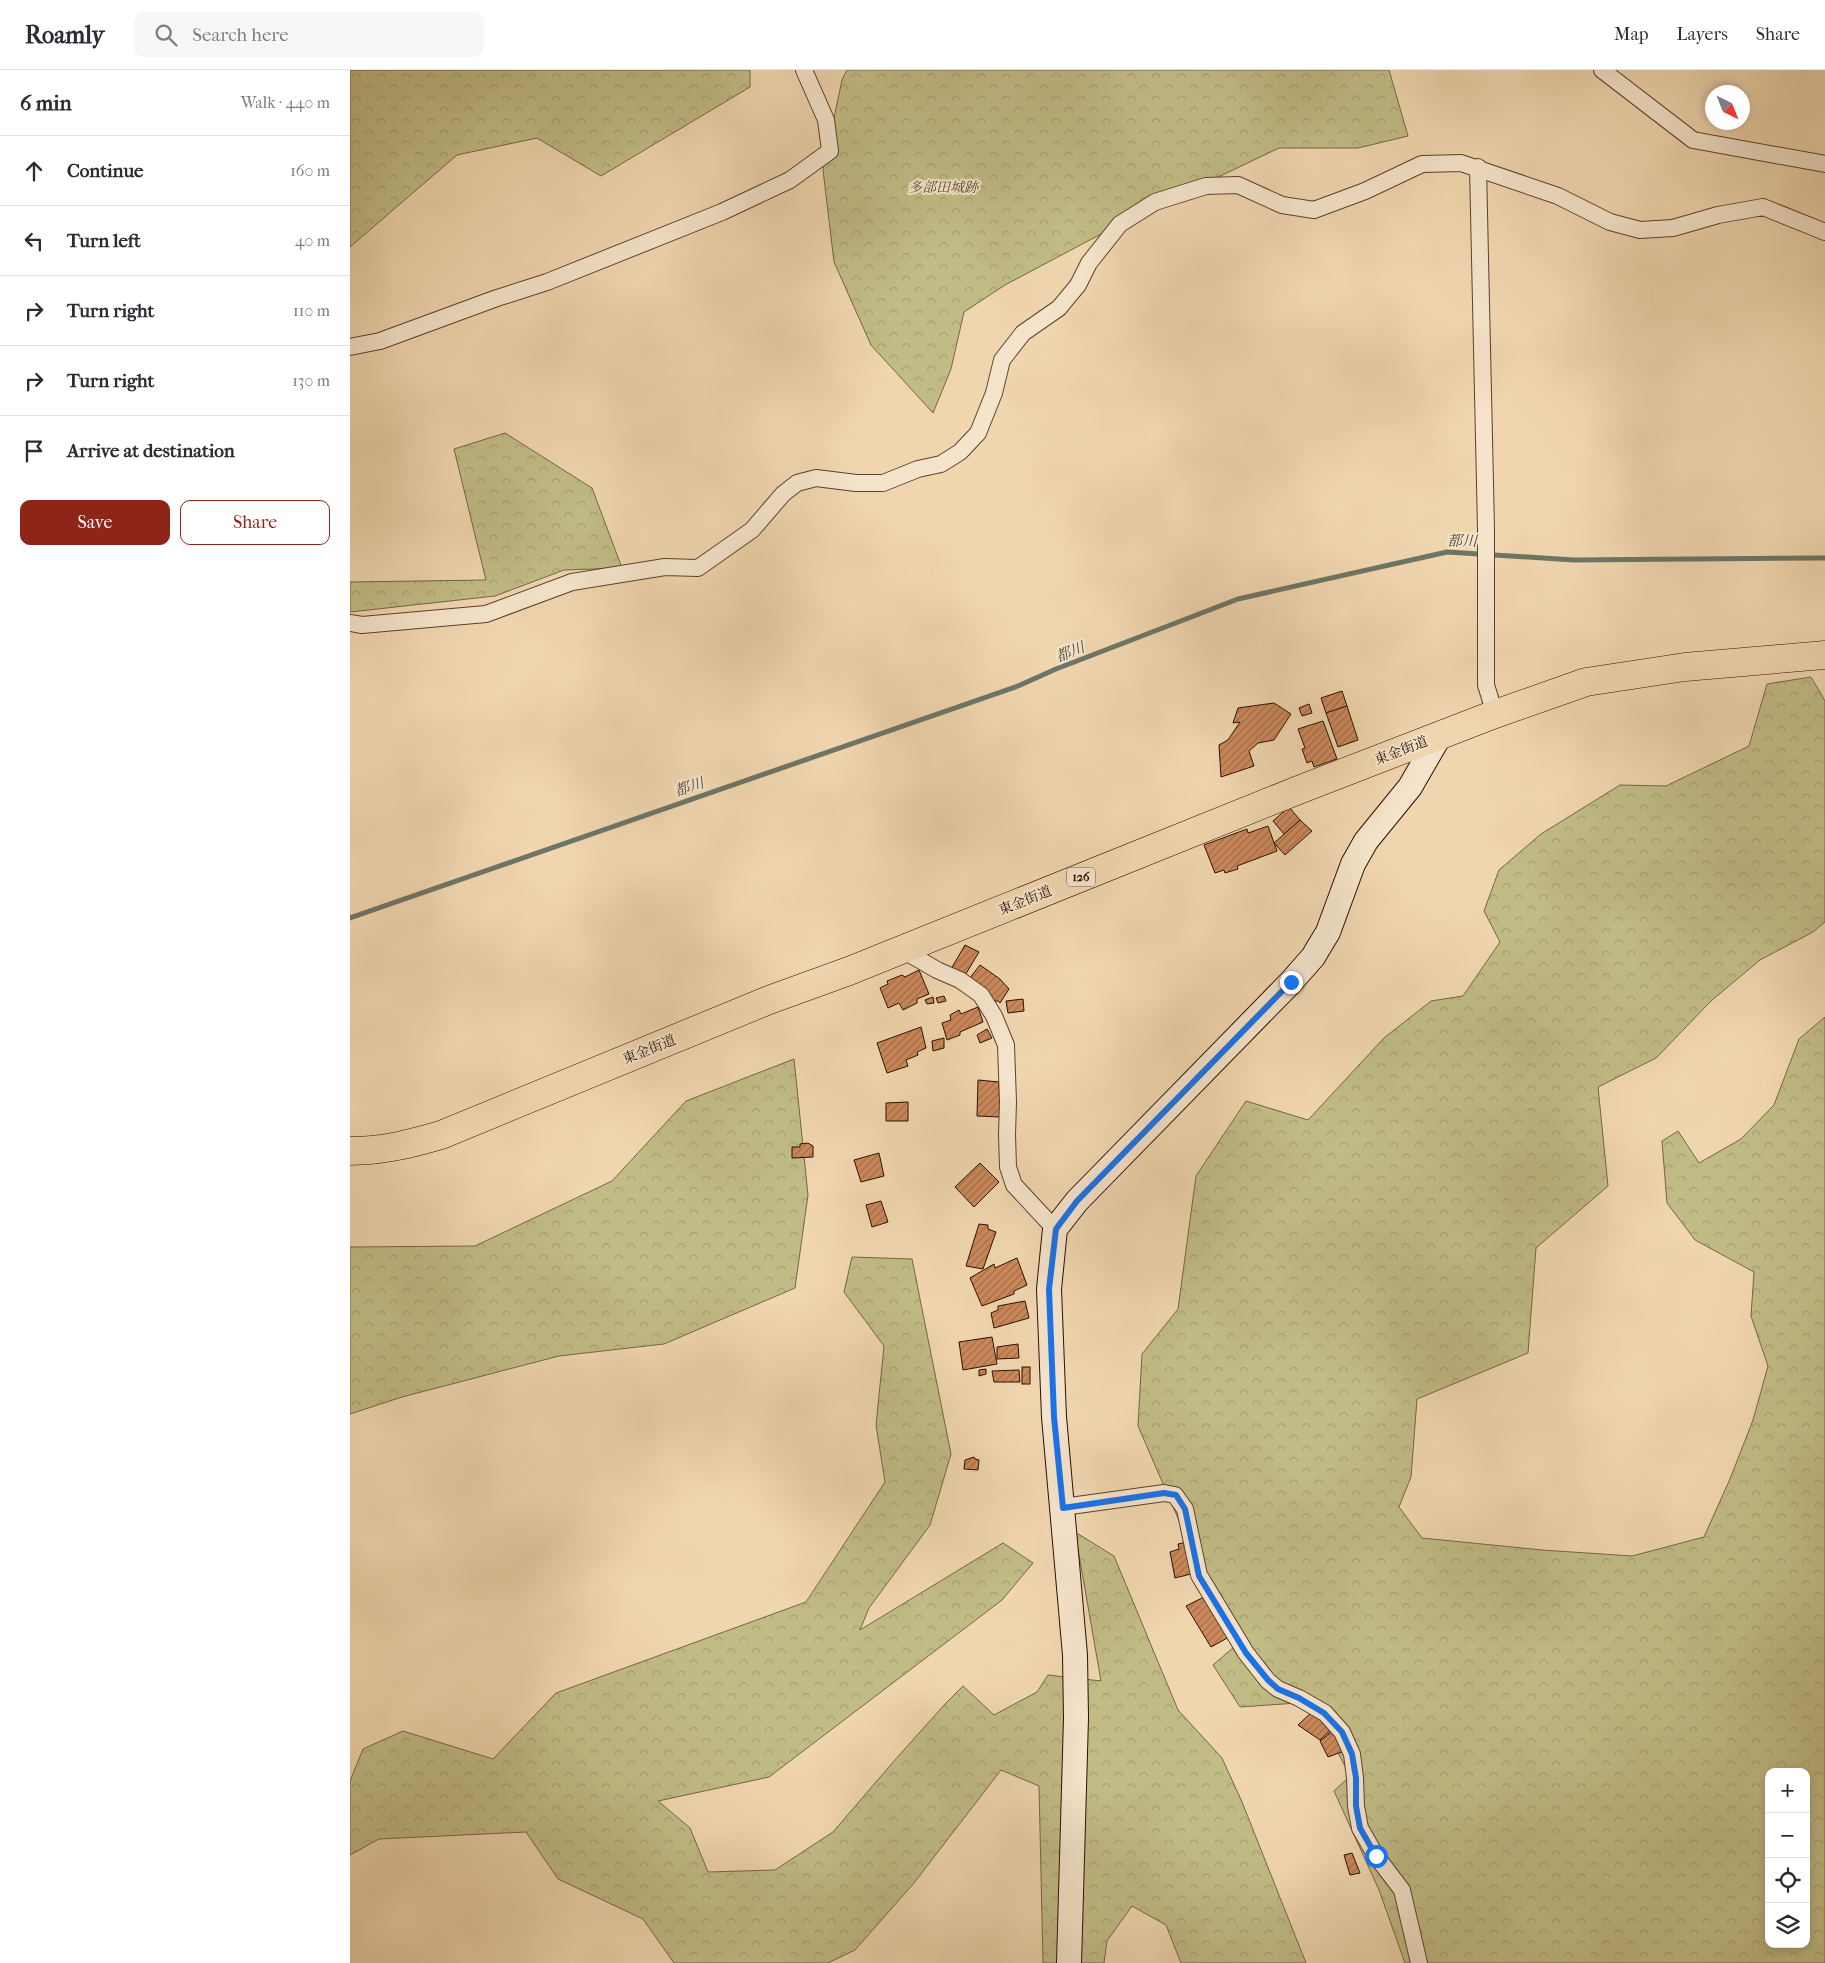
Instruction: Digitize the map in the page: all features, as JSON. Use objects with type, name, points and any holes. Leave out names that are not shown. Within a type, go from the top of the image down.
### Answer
[{"type":"highway","name":"東金街道","points":[[350,1150],[373,1151],[411,1144],[441,1135],[769,1000],[850,971],[1287,794],[1495,714],[1569,688],[1595,681],[1685,667],[1825,655]]},
{"type":"street","points":[[350,347],[380,341],[497,298],[547,282],[722,212],[790,180],[830,151],[826,120],[804,70]]},
{"type":"street","points":[[1602,70],[1693,140],[1825,164]]},
{"type":"street","points":[[350,623],[362,624],[486,614],[572,582],[665,567],[698,568],[752,530],[783,494],[797,483],[816,478],[856,483],[883,483],[918,469],[942,464],[960,452],[978,433],[994,393],[1002,360],[1023,334],[1059,308],[1078,285],[1089,263],[1120,224],[1155,202],[1206,186],[1238,185],[1282,205],[1314,210],[1365,191],[1422,164],[1462,163],[1558,196],[1610,222],[1640,230],[1673,228],[1763,207],[1825,232]]},
{"type":"street","points":[[1478,167],[1486,529],[1486,685],[1495,714]]},
{"type":"street","points":[[1069,1963],[1076,1718],[1075,1655],[1054,1417],[1049,1289],[1056,1229],[1077,1201],[1291,982],[1313,957],[1328,932],[1353,864],[1366,841],[1410,787],[1440,735]]},
{"type":"street","points":[[901,950],[937,970],[960,980],[981,995],[994,1016],[1006,1045],[1008,1167],[1014,1185],[1056,1229]]},
{"type":"street","points":[[1063,1508],[1164,1493],[1176,1495],[1185,1509],[1199,1576],[1246,1653],[1278,1689],[1299,1698],[1324,1713],[1342,1732],[1352,1754],[1356,1778],[1356,1806],[1360,1828],[1376,1856],[1402,1890],[1420,1963]]},
{"type":"green space","points":[[350,70],[750,70],[750,87],[601,176],[537,138],[457,155],[350,247]]},
{"type":"green space","name":"多部田城跡","points":[[847,70],[1389,70],[1408,136],[1358,148],[1279,148],[1120,224],[1005,285],[964,312],[951,369],[933,413],[871,345],[834,262],[823,170],[842,80]]},
{"type":"green space","points":[[505,433],[592,488],[622,568],[564,570],[495,596],[350,612],[350,582],[486,580],[454,449]]},
{"type":"green space","points":[[1811,677],[1825,701],[1825,922],[1813,932],[1760,960],[1711,1001],[1656,1058],[1598,1087],[1608,1186],[1536,1248],[1528,1353],[1417,1399],[1411,1477],[1399,1507],[1422,1538],[1542,1550],[1632,1556],[1704,1537],[1730,1479],[1753,1420],[1768,1366],[1751,1316],[1754,1272],[1695,1240],[1667,1203],[1662,1141],[1678,1131],[1699,1163],[1741,1139],[1774,1105],[1799,1039],[1825,1017],[1825,1963],[1405,1963],[1379,1890],[1334,1791],[1350,1776],[1312,1702],[1240,1707],[1213,1665],[1234,1647],[1138,1426],[1142,1354],[1178,1309],[1196,1176],[1246,1101],[1308,1120],[1384,1038],[1431,1001],[1463,996],[1500,942],[1484,911],[1499,870],[1541,834],[1620,785],[1666,786],[1749,746],[1767,684]]},
{"type":"green space","points":[[794,1059],[808,1195],[795,1288],[664,1344],[559,1356],[402,1397],[350,1414],[350,1247],[475,1246],[612,1181],[686,1101]]},
{"type":"green space","points":[[852,1257],[912,1259],[951,1454],[930,1525],[869,1608],[860,1630],[1003,1543],[1033,1563],[1002,1600],[769,1777],[658,1801],[690,1828],[708,1872],[775,1870],[833,1832],[894,1761],[963,1686],[994,1715],[1037,1692],[1048,1675],[1101,1681],[1075,1532],[1114,1556],[1178,1710],[1222,1758],[1242,1802],[1306,1963],[1181,1963],[1166,1925],[1132,1906],[1107,1941],[1104,1963],[1043,1963],[1039,1786],[1001,1770],[914,1883],[855,1950],[828,1963],[674,1963],[643,1919],[558,1879],[526,1832],[379,1839],[350,1855],[350,1781],[363,1749],[403,1731],[493,1759],[556,1693],[806,1602],[885,1482],[876,1425],[884,1346],[844,1292]]},
{"type":"building","points":[[1342,691],[1347,706],[1326,713],[1321,698]]},
{"type":"building","points":[[1274,703],[1291,714],[1274,740],[1258,743],[1249,751],[1254,766],[1221,777],[1219,745],[1228,740],[1240,722],[1233,723],[1238,708]]},
{"type":"building","points":[[1309,704],[1312,713],[1302,716],[1299,708]]},
{"type":"building","points":[[1347,706],[1358,740],[1338,747],[1326,713]]},
{"type":"building","points":[[1323,721],[1337,759],[1314,767],[1312,761],[1307,763],[1302,749],[1305,748],[1298,729]]},
{"type":"building","points":[[1289,807],[1300,820],[1284,834],[1273,821]]},
{"type":"building","points":[[1300,820],[1312,831],[1285,855],[1274,843]]},
{"type":"building","points":[[1268,826],[1277,851],[1237,866],[1238,869],[1225,873],[1224,870],[1215,873],[1204,845],[1247,829],[1248,833]]},
{"type":"building","points":[[965,945],[979,952],[964,977],[951,969]]},
{"type":"building","points":[[980,965],[1000,979],[1009,989],[1000,1003],[998,1001],[991,1001],[969,979]]},
{"type":"building","points":[[919,970],[929,994],[917,999],[917,1003],[903,1010],[899,1003],[888,1008],[880,988],[888,984],[887,981],[902,975],[905,977]]},
{"type":"building","points":[[944,996],[946,1001],[938,1003],[936,998]]},
{"type":"building","points":[[933,997],[934,1003],[927,1004],[925,1000]]},
{"type":"building","points":[[1023,999],[1024,1011],[1008,1013],[1006,1001]]},
{"type":"building","points":[[978,1007],[983,1022],[947,1040],[942,1023],[951,1020],[950,1015],[959,1010],[961,1014]]},
{"type":"building","points":[[921,1027],[926,1048],[917,1052],[918,1055],[906,1060],[908,1066],[887,1073],[877,1043]]},
{"type":"building","points":[[987,1029],[992,1038],[980,1043],[977,1035]]},
{"type":"building","points":[[944,1038],[944,1048],[933,1051],[932,1041]]},
{"type":"building","points":[[978,1080],[999,1082],[1000,1117],[977,1116]]},
{"type":"building","points":[[908,1102],[908,1121],[886,1121],[886,1103]]},
{"type":"building","points":[[808,1143],[813,1146],[813,1157],[792,1158],[792,1147],[800,1147],[800,1144]]},
{"type":"building","points":[[879,1153],[884,1176],[861,1182],[854,1160]]},
{"type":"building","points":[[980,1163],[999,1182],[974,1207],[955,1187]]},
{"type":"building","points":[[881,1201],[888,1222],[872,1227],[866,1205]]},
{"type":"building","points":[[979,1224],[988,1225],[988,1229],[996,1232],[983,1269],[966,1266]]},
{"type":"building","points":[[1017,1258],[1027,1285],[1014,1291],[1014,1294],[982,1306],[970,1278],[994,1264],[995,1268]]},
{"type":"building","points":[[1025,1301],[1029,1318],[994,1328],[991,1313],[998,1310],[998,1306]]},
{"type":"building","points":[[992,1337],[997,1364],[963,1370],[959,1342]]},
{"type":"building","points":[[1018,1344],[1019,1358],[997,1359],[997,1347]]},
{"type":"building","points":[[1022,1367],[1030,1367],[1030,1384],[1022,1384]]},
{"type":"building","points":[[986,1369],[986,1374],[979,1376],[979,1370]]},
{"type":"building","points":[[1019,1370],[1020,1382],[994,1382],[992,1371]]},
{"type":"building","points":[[974,1457],[979,1460],[978,1470],[964,1469],[965,1460]]},
{"type":"building","points":[[1187,1542],[1195,1573],[1175,1578],[1170,1552],[1179,1549],[1178,1544]]},
{"type":"building","points":[[1204,1597],[1229,1637],[1211,1647],[1186,1606]]},
{"type":"building","points":[[1313,1711],[1332,1729],[1320,1740],[1298,1725]]},
{"type":"building","points":[[1333,1731],[1344,1751],[1328,1757],[1320,1741]]},
{"type":"building","points":[[1352,1853],[1360,1873],[1350,1875],[1344,1855]]},
{"type":"waterway","name":"都川","points":[[350,918],[1018,686],[1056,669],[1238,599],[1447,552],[1574,560],[1825,558]]},
{"type":"route","points":[[1291,982],[1077,1201],[1056,1229],[1049,1289],[1054,1417],[1063,1508],[1164,1493],[1176,1495],[1185,1509],[1199,1576],[1246,1653],[1278,1689],[1299,1698],[1324,1713],[1342,1732],[1352,1754],[1356,1778],[1356,1806],[1360,1828],[1376,1856]]}]
